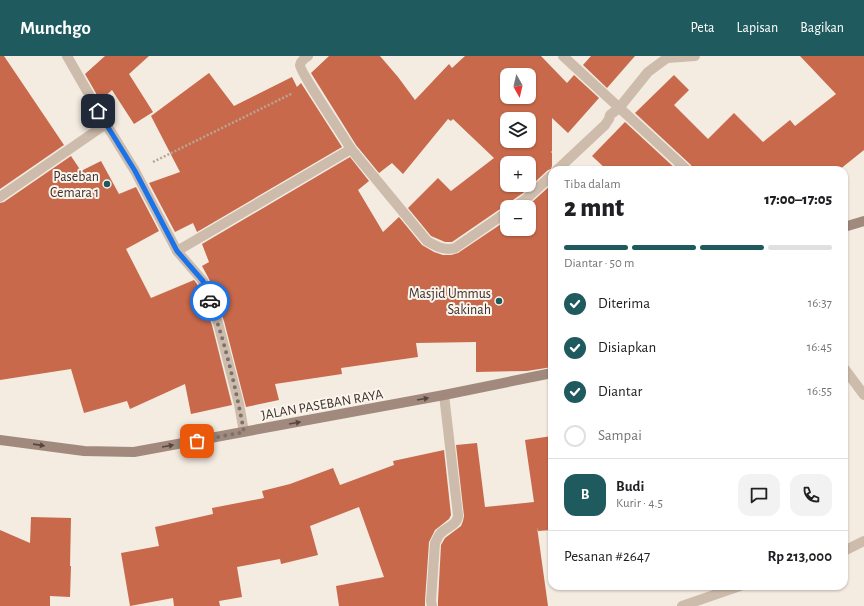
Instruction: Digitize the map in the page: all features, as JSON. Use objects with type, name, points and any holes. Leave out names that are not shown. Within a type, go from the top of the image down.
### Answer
[{"type":"main road","points":[[848,226],[864,221]]},
{"type":"main road","name":"JALAN PASEBAN RAYA","points":[[0,440],[84,451],[134,452],[444,395],[548,374]]},
{"type":"street","points":[[67,56],[135,171],[177,251],[203,281],[218,323],[239,404],[244,432]]},
{"type":"street","points":[[308,56],[301,61],[301,69],[351,149],[427,241],[443,249],[449,250],[455,248],[500,217]]},
{"type":"street","points":[[563,56],[683,166]]},
{"type":"street","points":[[561,166],[606,125],[610,115],[620,108],[648,72],[667,58],[695,56]]},
{"type":"street","points":[[0,197],[106,124]]},
{"type":"street","points":[[177,251],[351,149]]},
{"type":"street","points":[[524,200],[548,178]]},
{"type":"street","points":[[848,373],[864,395]]},
{"type":"street","points":[[432,606],[431,601],[436,543],[439,535],[458,519],[444,395]]},
{"type":"street","points":[[848,549],[864,541]]},
{"type":"street","points":[[682,606],[728,590]]},
{"type":"path","points":[[135,171],[310,84]]},
{"type":"building","points":[[0,56],[4,56],[64,145],[0,189]]},
{"type":"building","points":[[105,56],[149,56],[129,74],[153,112],[134,124],[112,90],[101,100],[85,74]]},
{"type":"building","points":[[329,56],[380,56],[415,100],[449,64],[452,68],[465,56],[541,56],[567,83],[574,75],[599,98],[568,133],[552,118],[552,166],[548,166],[548,170],[536,181],[536,156],[500,156],[500,192],[524,192],[513,200],[500,200],[500,209],[452,242],[445,242],[431,236],[408,208],[438,178],[451,191],[494,158],[453,119],[451,121],[448,119],[403,174],[392,163],[379,173],[356,145],[311,73]]},
{"type":"building","points":[[591,56],[635,56],[607,88],[583,65]]},
{"type":"building","points":[[800,56],[864,56],[864,150],[844,166],[691,166],[635,113],[674,75],[689,90],[674,105],[708,139],[734,113],[763,142],[790,120],[795,126],[836,94]]},
{"type":"building","points":[[209,73],[234,106],[292,77],[297,87],[301,83],[342,147],[197,232],[193,223],[175,232],[149,183],[180,172],[151,116]]},
{"type":"building","points":[[625,122],[673,166],[603,166],[592,156]]},
{"type":"building","points":[[71,156],[81,171],[101,161],[119,194],[136,187],[159,231],[126,249],[151,298],[194,280],[197,284],[212,325],[232,405],[191,414],[185,384],[130,409],[127,401],[84,413],[71,369],[0,380],[0,203],[4,202]]},
{"type":"building","points":[[350,157],[369,181],[358,190],[383,232],[399,217],[422,245],[443,255],[458,253],[500,225],[500,236],[536,236],[536,200],[534,200],[548,188],[548,368],[527,371],[476,372],[476,342],[416,343],[418,357],[341,368],[342,374],[275,384],[279,400],[246,407],[224,321],[209,279],[202,266],[209,262],[202,244]]},
{"type":"building","points":[[548,437],[548,530],[538,531],[537,527],[548,606],[438,606],[441,545],[445,538],[461,526],[464,516],[456,445],[477,443],[485,507],[534,502],[525,440]]},
{"type":"building","points":[[444,450],[451,515],[449,519],[435,530],[429,542],[425,606],[339,606],[336,586],[384,577],[359,507],[310,526],[318,555],[281,564],[280,559],[237,567],[242,597],[219,601],[220,606],[174,606],[173,598],[130,606],[121,553],[159,546],[155,527],[213,514],[212,508],[264,498],[262,491],[290,484],[333,468],[340,485],[394,465],[393,461]]},
{"type":"building","points":[[31,517],[71,518],[70,597],[50,596],[50,606],[0,606],[0,530],[30,543]]},
{"type":"way so far","points":[[197,441],[244,432],[239,404],[222,336],[210,301]]},
{"type":"place","name":"Paseban Cemara 1","points":[[107,184]]},
{"type":"place","name":"Masjid Ummus Sakinah","points":[[499,301]]},
{"type":"route","points":[[98,111],[135,171],[177,251],[203,281],[210,301]]}]
